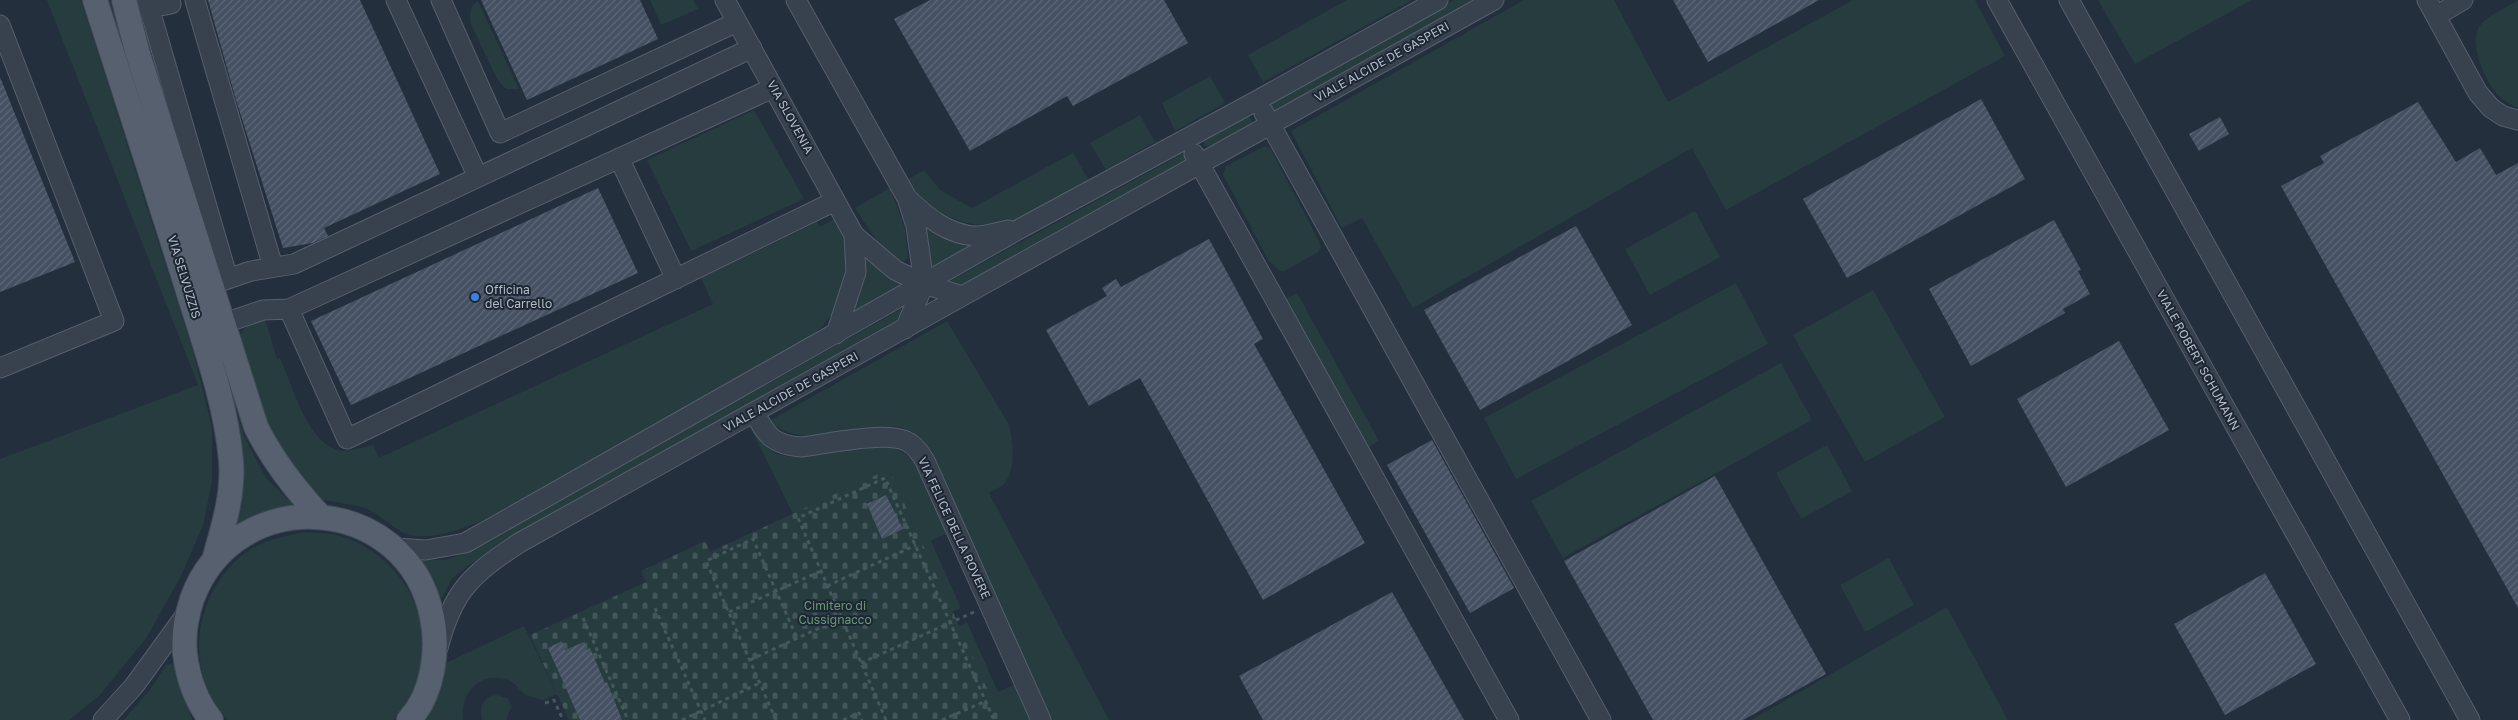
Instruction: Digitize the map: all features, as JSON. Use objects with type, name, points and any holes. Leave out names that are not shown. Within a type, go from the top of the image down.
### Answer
[{"type":"main road","name":"VIA SELVUZZIS","points":[[95,0],[211,364],[223,413],[231,460],[231,487],[214,560]]},
{"type":"main road","name":"VIA SELVUZZIS","points":[[124,0],[137,51],[219,282],[222,324],[256,427],[281,471],[320,516]]},
{"type":"main road","points":[[211,720],[195,693],[187,670],[184,646],[187,613],[198,584],[214,560],[245,534],[268,523],[294,517],[320,516],[347,521],[372,532],[395,548],[416,573],[430,602],[436,634],[434,666],[418,720]]},
{"type":"main road","points":[[408,720],[425,693]]},
{"type":"street","points":[[195,0],[273,267]]},
{"type":"street","points":[[396,0],[478,177]]},
{"type":"street","points":[[441,0],[500,133],[737,22]]},
{"type":"street","name":"VIA SLOVENIA","points":[[725,0],[854,235],[895,270],[924,284],[962,296]]},
{"type":"street","points":[[796,0],[907,198],[916,226],[924,284],[905,329]]},
{"type":"street","points":[[395,548],[426,550],[465,543],[1023,227],[1256,102],[1438,0]]},
{"type":"street","name":"VIALE ALCIDE DE GASPERI","points":[[434,666],[445,621],[455,599],[473,577],[486,565],[519,543],[1494,0]]},
{"type":"street","name":"VIALE ROBERT SCHUMANN","points":[[1997,0],[2400,720]]},
{"type":"street","points":[[2069,0],[2470,720]]},
{"type":"street","points":[[2463,0],[2431,8],[2485,101],[2491,108],[2503,116],[2518,120]]},
{"type":"street","points":[[171,4],[148,4],[219,282],[251,271],[294,264],[752,48]]},
{"type":"street","points":[[0,25],[114,322],[0,368]]},
{"type":"street","points":[[222,324],[263,310],[289,308],[773,88]]},
{"type":"street","points":[[1256,102],[1270,124],[1601,720]]},
{"type":"street","points":[[1186,140],[1509,720]]},
{"type":"street","points":[[619,158],[676,279]]},
{"type":"street","points":[[907,198],[939,225],[958,232],[977,236],[1023,227]]},
{"type":"street","points":[[289,308],[347,439],[835,201]]},
{"type":"street","name":"VIA SLOVENIA","points":[[836,334],[847,306],[856,272],[854,235]]},
{"type":"street","name":"VIA FELICE DELLA ROVERE","points":[[754,412],[770,438],[788,446],[801,447],[887,437],[907,441],[916,448],[924,460],[1041,720]]},
{"type":"street","points":[[103,720],[134,686],[187,613]]},
{"type":"path","points":[[886,720],[798,518],[885,478],[994,720]]},
{"type":"path","points":[[776,720],[706,561],[753,539],[797,638]]},
{"type":"path","points":[[827,586],[916,545]]},
{"type":"path","points":[[729,612],[821,571]]},
{"type":"path","points":[[655,608],[705,720]]},
{"type":"path","points":[[861,663],[965,616]]},
{"type":"path","points":[[584,618],[628,720]]},
{"type":"path","points":[[750,660],[841,618]]},
{"type":"path","points":[[682,720],[760,683]]},
{"type":"path","points":[[545,703],[554,700],[563,720]]},
{"type":"path","points":[[942,720],[986,701]]},
{"type":"path","points":[[843,720],[859,713],[862,720]]},
{"type":"green space","points":[[47,0],[81,0],[193,351],[212,427],[212,482],[203,525],[182,574],[147,637],[100,695],[69,720],[0,720],[0,459],[198,385]]},
{"type":"green space","points":[[104,0],[110,0],[244,436],[266,478],[296,507],[230,534],[241,487],[240,440]]},
{"type":"green space","points":[[650,0],[693,0],[698,9],[661,25]]},
{"type":"green space","points":[[1347,0],[1412,0],[1263,82],[1248,55]]},
{"type":"green space","points":[[1454,0],[1475,0],[1275,112],[1270,108],[1271,103]]},
{"type":"green space","points":[[1524,0],[1614,0],[1668,102],[1853,0],[1975,0],[2005,56],[1726,210],[1692,148],[1413,308],[1362,218],[1342,228],[1291,131]]},
{"type":"green space","points":[[2098,0],[2252,0],[2135,64]]},
{"type":"green space","points":[[2518,0],[2518,108],[2501,98],[2490,84],[2477,54],[2476,34],[2482,23]]},
{"type":"green space","points":[[478,1],[519,89],[506,89],[497,79],[471,24],[470,14],[472,6]]},
{"type":"green space","points":[[1210,76],[1225,103],[1175,131],[1162,103]]},
{"type":"green space","points":[[754,110],[804,199],[691,251],[647,160]]},
{"type":"green space","points":[[1140,115],[1155,142],[1106,170],[1090,143]]},
{"type":"green space","points":[[1246,117],[1251,118],[1252,126],[1211,149],[1204,145],[1204,140]]},
{"type":"green space","points":[[1265,146],[1270,148],[1321,248],[1318,252],[1285,271],[1280,271],[1269,261],[1223,175],[1226,166]]},
{"type":"green space","points":[[1073,153],[1089,181],[1039,210],[1004,223],[972,224],[957,220],[929,205],[907,180],[924,170],[940,190],[972,208]]},
{"type":"green space","points":[[1184,153],[1187,156],[1185,162],[960,288],[944,284]]},
{"type":"green space","points":[[890,188],[905,229],[908,257],[905,261],[899,262],[881,247],[855,208]]},
{"type":"green space","points":[[1695,211],[1720,257],[1650,295],[1625,249]]},
{"type":"green space","points":[[836,218],[842,231],[845,245],[847,272],[840,299],[823,326],[805,340],[489,517],[470,526],[447,533],[414,536],[404,533],[365,508],[317,498],[266,428],[240,346],[240,334],[247,326],[265,319],[277,359],[280,358],[301,409],[316,434],[325,443],[340,450],[354,450],[373,445],[379,458],[713,304],[701,278],[817,222],[820,227]]},
{"type":"green space","points":[[926,227],[949,238],[976,244],[928,271],[929,246]]},
{"type":"green space","points":[[865,257],[888,276],[905,284],[852,314],[862,286]]},
{"type":"green space","points":[[1736,283],[1768,344],[1516,479],[1484,418]]},
{"type":"green space","points":[[1873,290],[1945,417],[1865,462],[1793,335]]},
{"type":"green space","points":[[1297,293],[1379,441],[1363,450],[1280,302]]},
{"type":"green space","points":[[903,308],[899,323],[467,566],[452,579],[442,598],[439,598],[419,559],[446,560],[468,552]]},
{"type":"green space","points":[[947,321],[1009,425],[1013,448],[1010,472],[1003,485],[989,493],[1109,720],[1050,720],[931,450],[926,443],[913,433],[901,428],[871,428],[831,435],[804,436],[780,429],[769,421]]},
{"type":"green space","points":[[1781,363],[1812,420],[1563,558],[1531,501]]},
{"type":"green space","points":[[751,429],[771,451],[789,456],[805,456],[861,447],[880,446],[896,449],[910,458],[922,473],[948,533],[931,541],[961,608],[952,612],[889,470],[793,514]]},
{"type":"green space","points":[[1827,445],[1852,491],[1801,519],[1776,473]]},
{"type":"green space","name":"Cimitero di Cussignacco","points":[[889,469],[1001,720],[569,720],[530,635],[646,582],[641,571],[705,541],[710,552]]},
{"type":"green space","points":[[303,532],[337,535],[357,542],[390,566],[404,582],[414,600],[421,620],[422,662],[418,678],[394,720],[228,720],[214,701],[205,681],[200,659],[200,637],[204,615],[212,594],[224,574],[240,557],[254,547]]},
{"type":"green space","points":[[1889,558],[1914,605],[1865,632],[1840,585]]},
{"type":"green space","points":[[1947,607],[2008,720],[1751,720]]},
{"type":"green space","points":[[967,622],[998,692],[1016,684],[1031,720],[1001,720],[958,626]]},
{"type":"green space","points":[[524,626],[557,694],[544,700],[539,699],[525,694],[508,680],[486,679],[472,688],[464,702],[463,720],[426,720],[446,663]]},
{"type":"green space","points":[[166,665],[176,666],[192,720],[124,720],[152,687]]},
{"type":"green space","points":[[496,695],[507,698],[512,706],[506,720],[482,720],[481,707],[487,698]]},
{"type":"building","points":[[208,0],[360,0],[440,174],[324,228],[328,236],[313,243],[283,248],[236,100]]},
{"type":"building","points":[[481,0],[640,0],[658,39],[527,100]]},
{"type":"building","points":[[930,0],[1164,0],[1188,43],[1073,106],[1067,96],[970,151],[894,19]]},
{"type":"building","points":[[1673,0],[1819,0],[1708,62]]},
{"type":"building","points":[[0,77],[75,262],[0,292]]},
{"type":"building","points":[[1981,99],[2025,179],[1847,278],[1803,199]]},
{"type":"building","points":[[2418,102],[2456,162],[2480,148],[2496,175],[2518,163],[2518,608],[2281,186],[2324,163],[2320,156]]},
{"type":"building","points":[[2220,117],[2229,134],[2199,151],[2189,134]]},
{"type":"building","name":"Officina del Carrello","points":[[598,188],[638,273],[351,405],[311,321]]},
{"type":"building","points":[[2054,220],[2081,270],[2078,271],[2090,294],[2063,309],[2065,313],[1971,366],[1929,289]]},
{"type":"building","points":[[1576,226],[1632,325],[1480,410],[1424,310]]},
{"type":"building","points":[[1209,239],[1263,339],[1254,344],[1365,543],[1263,600],[1140,378],[1089,406],[1046,330],[1107,296],[1102,288],[1116,279],[1121,287]]},
{"type":"building","points":[[2119,341],[2169,430],[2066,487],[2017,399]]},
{"type":"building","points":[[1432,440],[1514,588],[1470,613],[1387,465]]},
{"type":"building","points":[[1715,476],[1826,674],[1743,720],[1653,720],[1564,561]]},
{"type":"building","points":[[886,495],[903,529],[882,539],[867,504]]},
{"type":"building","points":[[2265,573],[2316,664],[2225,715],[2174,624]]},
{"type":"building","points":[[1392,592],[1464,720],[1263,720],[1239,676]]},
{"type":"building","points":[[562,641],[565,650],[584,642],[587,650],[590,648],[605,683],[607,682],[622,720],[580,720],[548,648]]},
{"type":"place","name":"Officina del Carrello","points":[[475,297]]}]
